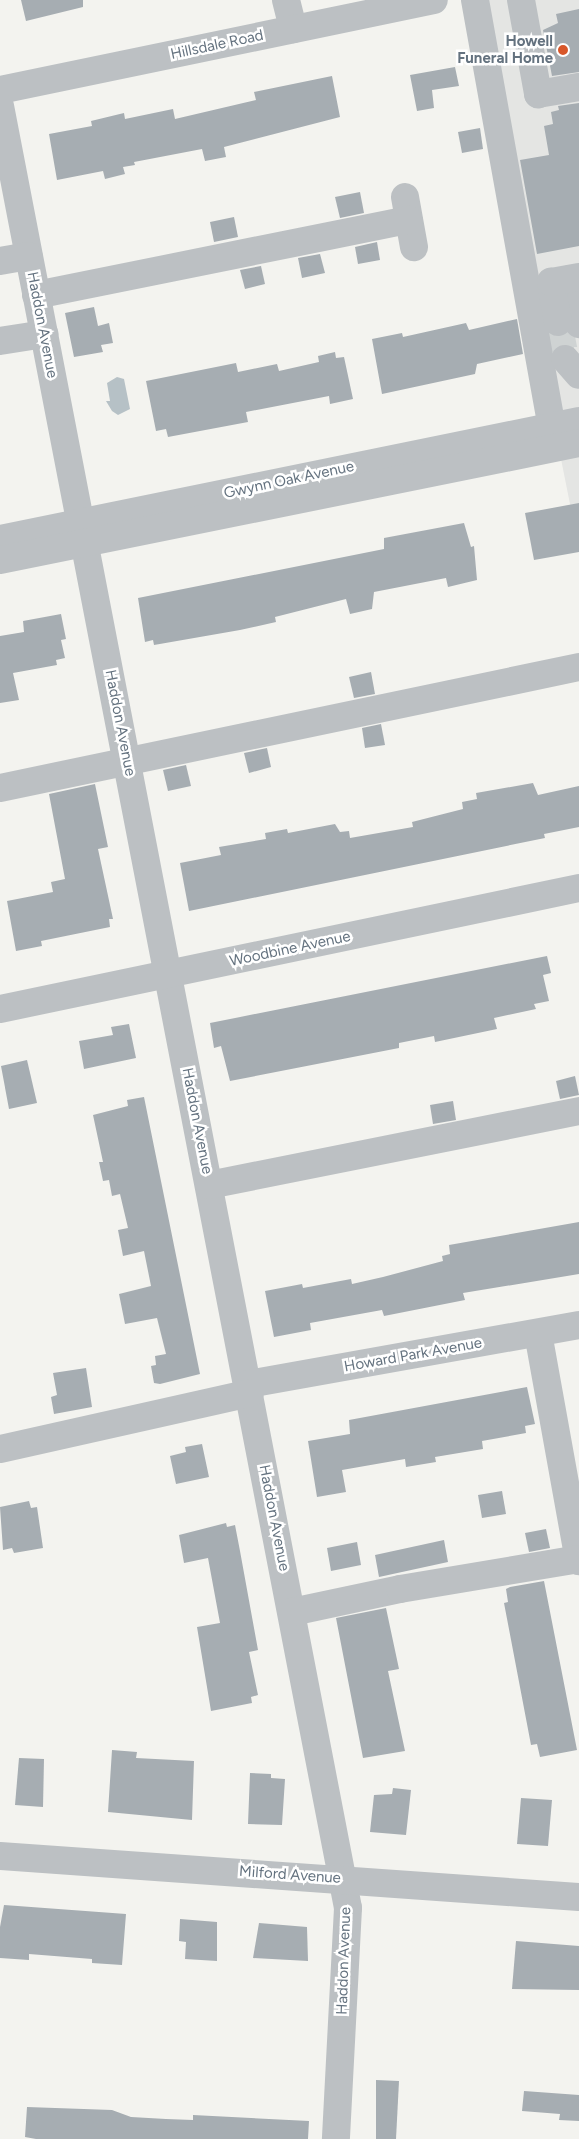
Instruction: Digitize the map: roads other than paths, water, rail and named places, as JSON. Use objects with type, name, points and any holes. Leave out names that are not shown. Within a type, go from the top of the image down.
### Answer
[{"type":"street","points":[[286,0],[292,29]]},
{"type":"street","name":"Hillsdale Road","points":[[0,90],[434,0]]},
{"type":"street","points":[[475,0],[552,426]]},
{"type":"street","points":[[521,0],[538,94],[579,87]]},
{"type":"street","name":"Haddon Avenue","points":[[0,106],[348,1908],[336,2139]]},
{"type":"street","points":[[36,295],[407,208],[414,248]]},
{"type":"street","points":[[0,262],[29,256]]},
{"type":"street","points":[[569,323],[551,282],[575,278]]},
{"type":"street","points":[[0,340],[44,334]]},
{"type":"street","name":"Gwynn Oak Avenue","points":[[0,560],[83,533],[579,421]]},
{"type":"street","name":"Gwynn Oak Avenue","points":[[0,539],[83,533],[579,443]]},
{"type":"street","points":[[0,788],[578,672]]},
{"type":"street","name":"Woodbine Avenue","points":[[0,1009],[579,888]]},
{"type":"street","points":[[209,1185],[579,1111]]},
{"type":"street","name":"Howard Park Avenue","points":[[0,1449],[249,1389],[579,1325]]},
{"type":"street","points":[[292,1612],[400,1589],[579,1560],[538,1333]]},
{"type":"street","name":"Milford Avenue","points":[[0,1856],[343,1878],[579,1897]]},
{"type":"tunnel","points":[[558,322],[565,359]]},
{"type":"place","name":"Howell Funeral Home","points":[[563,50]]}]
